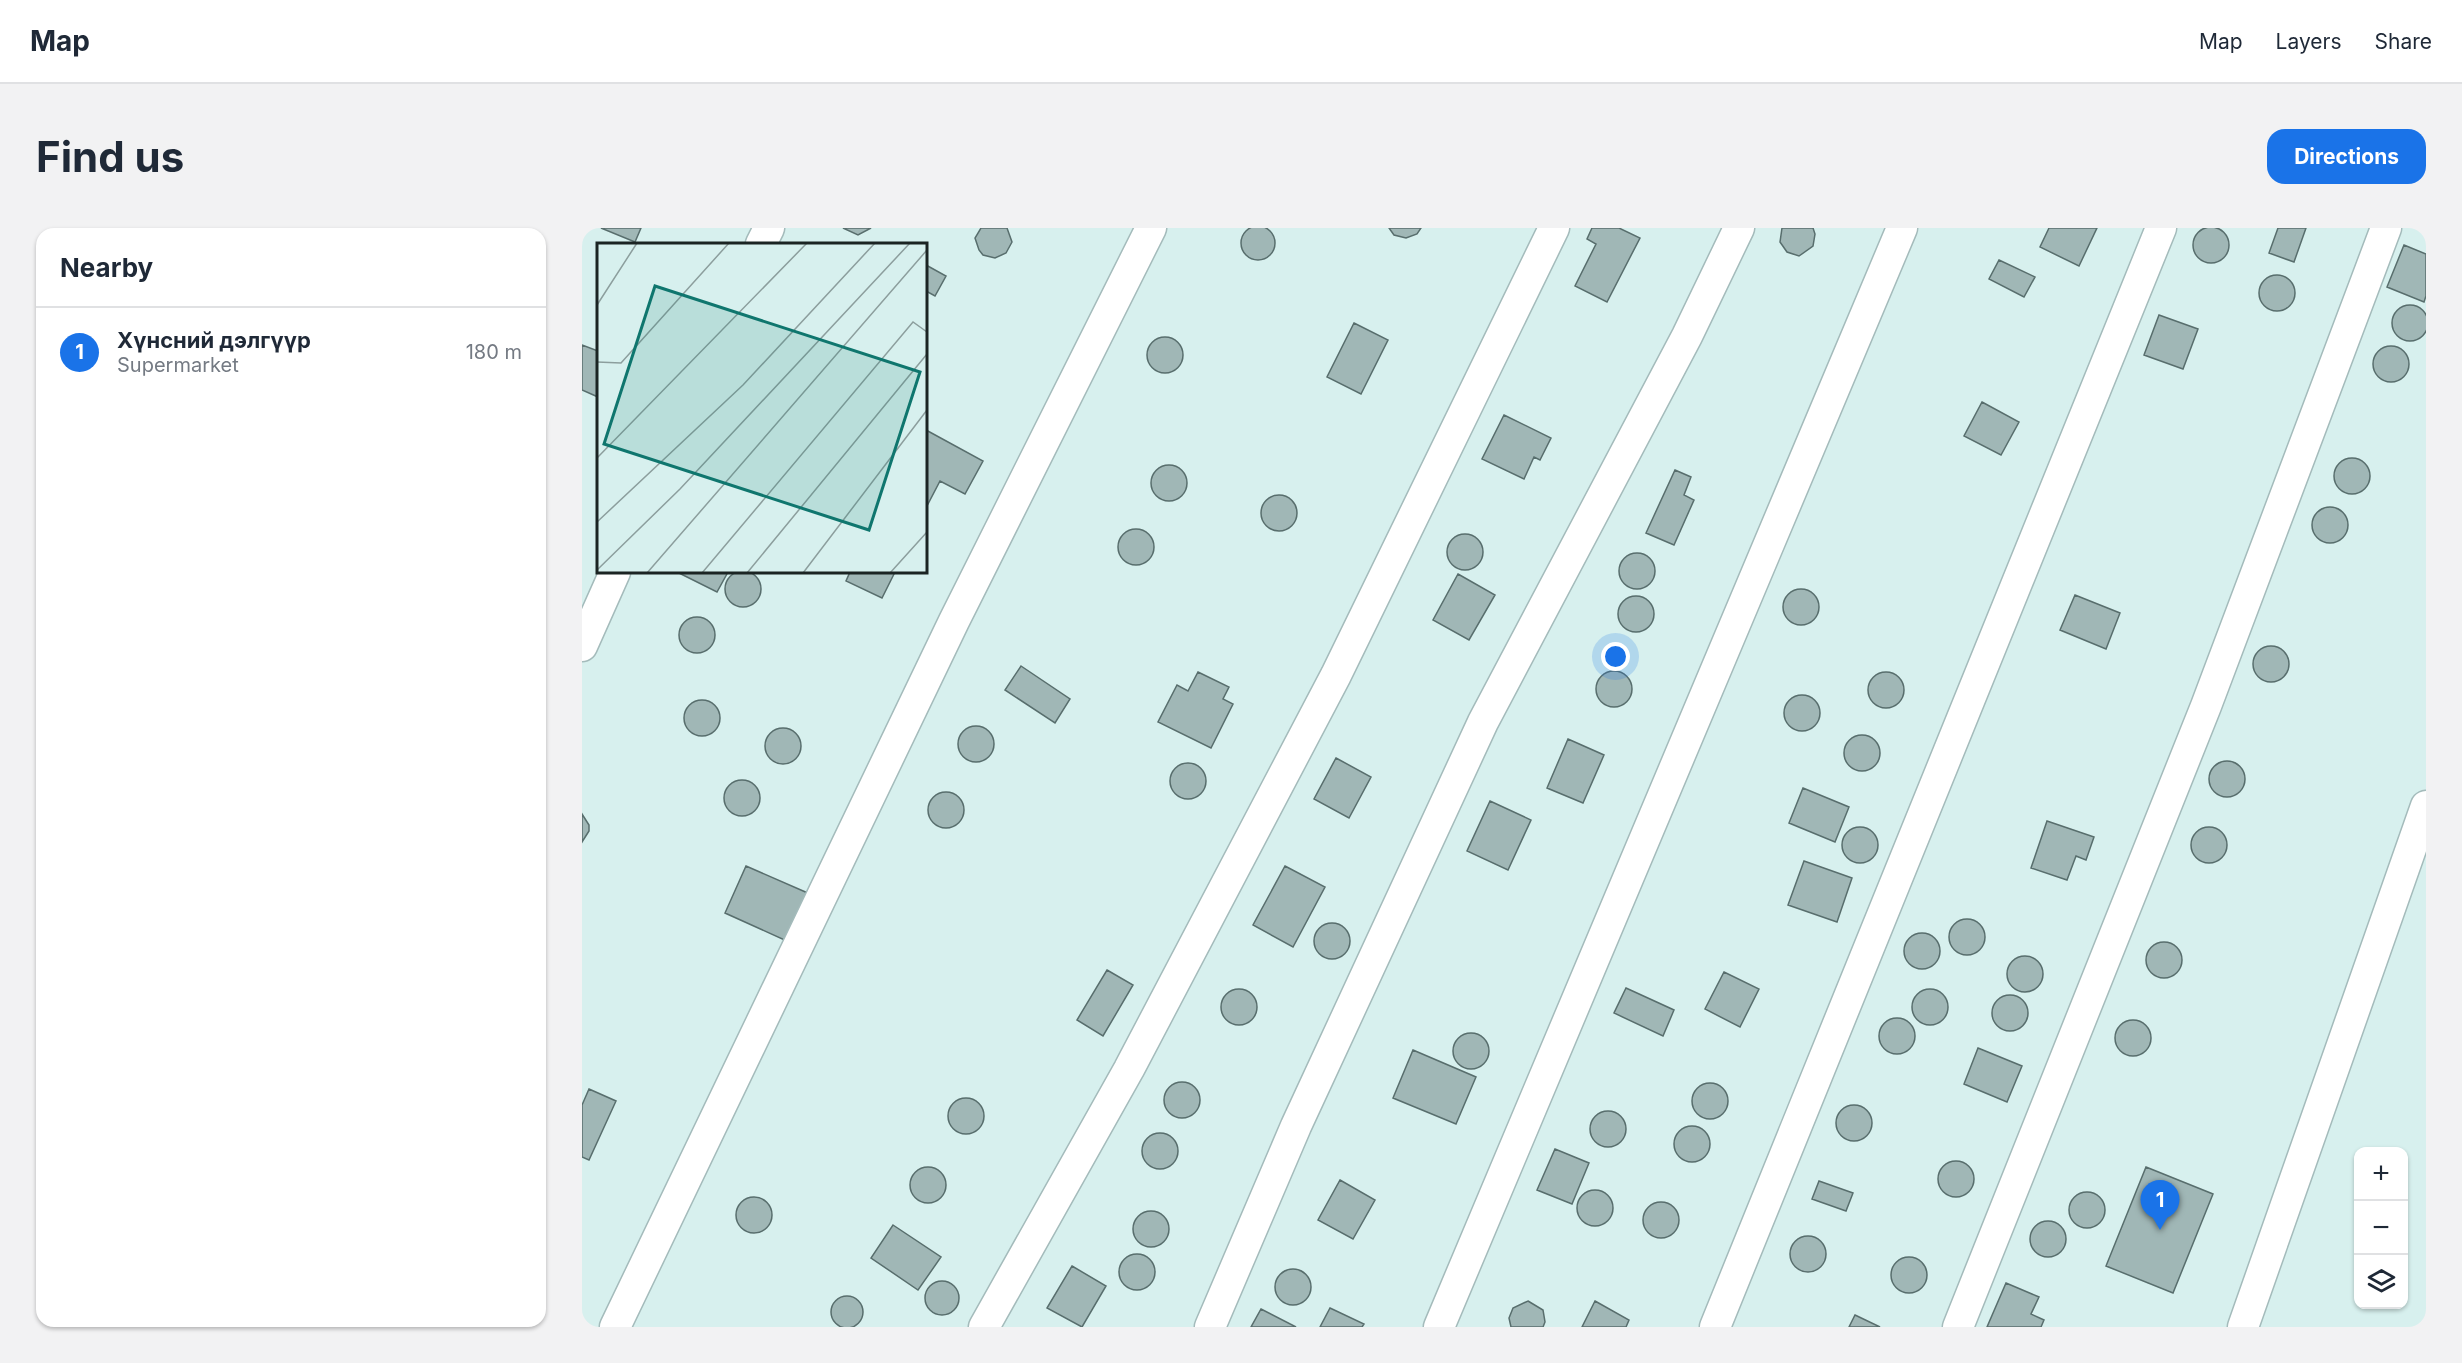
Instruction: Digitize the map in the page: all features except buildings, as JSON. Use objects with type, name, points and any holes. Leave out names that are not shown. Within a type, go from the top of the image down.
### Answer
[{"type":"street","points":[[762,243],[769,228]]},
{"type":"street","points":[[615,1327],[944,642],[1151,228]]},
{"type":"street","points":[[984,1327],[1129,1069],[1336,675],[1554,228]]},
{"type":"street","points":[[1210,1327],[1296,1126],[1483,722],[1687,336],[1739,228]]},
{"type":"street","points":[[1439,1327],[1902,228]]},
{"type":"street","points":[[1715,1327],[2161,228]]},
{"type":"street","points":[[1958,1327],[2206,706],[2386,228]]},
{"type":"street","points":[[582,646],[615,573]]},
{"type":"street","points":[[2243,1327],[2426,806]]},
{"type":"place","name":"Хүнсний дэлгүүр","points":[[2160,1230]]}]
